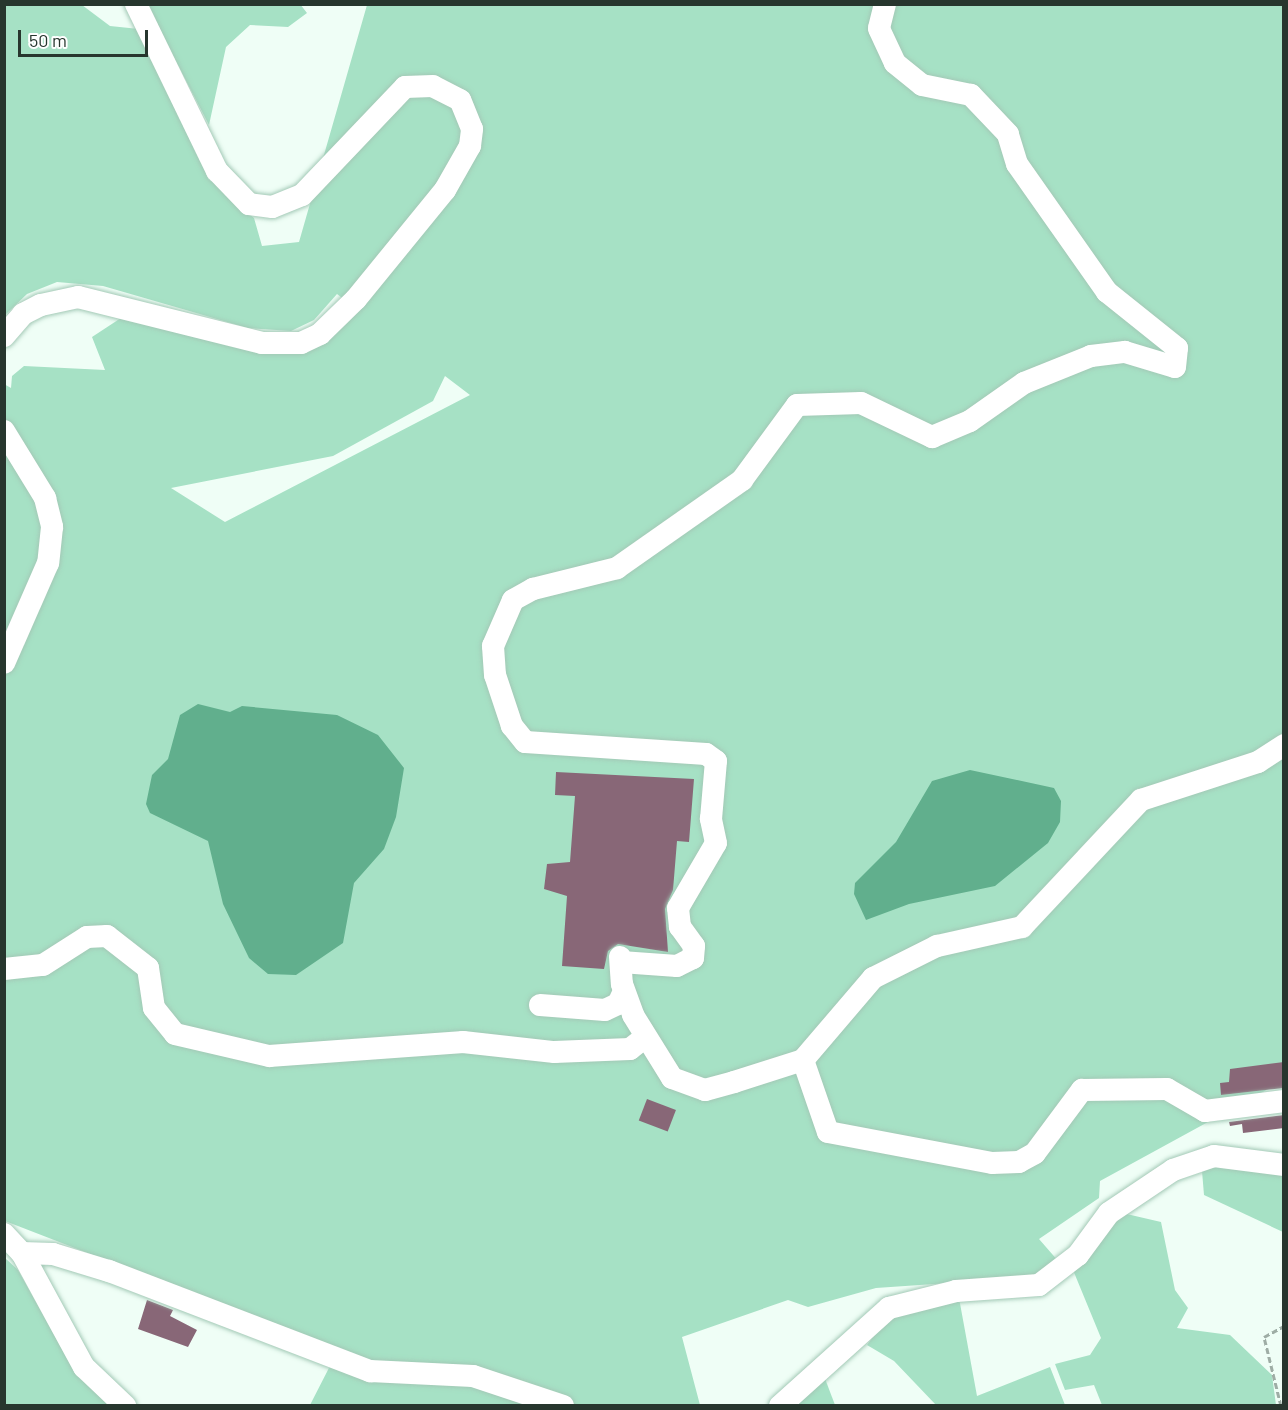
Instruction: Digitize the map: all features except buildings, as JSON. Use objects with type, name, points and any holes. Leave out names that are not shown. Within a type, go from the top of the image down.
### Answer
[{"type":"street","points":[[4,336],[40,305],[78,297],[262,343],[301,343],[320,334],[356,299],[445,190],[470,146],[472,129],[460,100],[433,86],[405,87],[302,195],[286,205],[249,204],[217,171],[136,4]]},
{"type":"street","points":[[885,4],[879,28],[895,63],[922,85],[971,95],[1008,134],[1017,164],[1107,292],[1177,348],[1175,367],[1125,352],[1091,356],[1024,383],[987,412],[932,437],[861,403],[796,405],[742,480],[617,568],[533,589],[513,600],[493,646],[495,675],[512,726],[525,742],[706,754],[716,761],[711,819],[716,843],[678,908],[680,927],[694,946],[693,958],[677,966],[620,960],[624,991],[644,1038],[672,1078],[697,1089],[803,1060],[873,978],[937,946],[1007,934],[1033,919],[1040,903],[1080,868],[1141,800],[1258,762],[1284,745]]},
{"type":"street","points":[[4,431],[45,498],[52,527],[48,563],[4,663]]},
{"type":"street","points":[[4,969],[43,965],[87,937],[107,936],[148,968],[154,1008],[176,1034],[269,1056],[463,1042],[554,1052],[630,1049],[644,1038]]},
{"type":"street","points":[[540,1005],[605,1010],[618,1004],[624,991]]},
{"type":"street","points":[[803,1060],[828,1131],[992,1163],[1019,1162],[1035,1153],[1082,1090],[1167,1089],[1205,1111],[1284,1101]]},
{"type":"street","points":[[780,1406],[889,1308],[956,1291],[1039,1285],[1078,1255],[1109,1213],[1173,1170],[1214,1156],[1284,1165]]},
{"type":"street","points":[[4,1234],[22,1252],[84,1367],[125,1406]]},
{"type":"street","points":[[22,1252],[53,1254],[109,1270],[370,1371],[473,1376],[563,1406]]},
{"type":"path","points":[[1281,1406],[1264,1336],[1284,1326]]},
{"type":"shaded area","points":[[300,4],[307,13],[288,27],[250,25],[226,47],[209,125],[147,5]]},
{"type":"shaded area","points":[[5,5],[82,5],[110,26],[139,29],[230,198],[254,218],[262,246],[299,242],[367,5],[1283,5],[1283,1081],[1100,1181],[1099,1198],[1039,1239],[1059,1262],[1038,1277],[876,1288],[808,1307],[788,1300],[682,1337],[700,1405],[310,1405],[331,1364],[406,1376],[5,1221],[4,384],[11,388],[12,376],[24,366],[105,370],[92,337],[124,316],[272,353],[357,309],[337,294],[314,320],[291,331],[248,328],[103,286],[57,282],[27,294],[5,315]],"holes":[[[445,376],[470,395],[225,522],[171,488],[333,456],[433,401]]]},
{"type":"shaded area","points":[[198,704],[230,712],[242,706],[337,715],[378,735],[404,768],[396,817],[384,849],[354,883],[343,943],[296,975],[268,974],[249,958],[223,904],[208,841],[150,813],[146,804],[152,775],[168,759],[180,715]]},
{"type":"shaded area","points":[[970,770],[1054,788],[1061,801],[1060,822],[1048,843],[995,886],[909,904],[866,920],[854,894],[855,883],[896,842],[932,781]]},
{"type":"shaded area","points":[[1227,1164],[1283,1171],[1283,1232],[1204,1195],[1202,1171]]},
{"type":"shaded area","points":[[1118,1212],[1161,1222],[1175,1290],[1188,1308],[1177,1328],[1230,1335],[1272,1375],[1276,1405],[1102,1405],[1094,1385],[1065,1390],[1055,1364],[1090,1355],[1101,1338],[1073,1270]]},
{"type":"shaded area","points":[[4,1257],[18,1270],[77,1376],[109,1405],[5,1405]]},
{"type":"shaded area","points":[[959,1298],[977,1396],[1050,1367],[1065,1405],[936,1405],[894,1361],[867,1345],[890,1314]]},
{"type":"shaded area","points":[[824,1376],[835,1405],[790,1405]]}]
